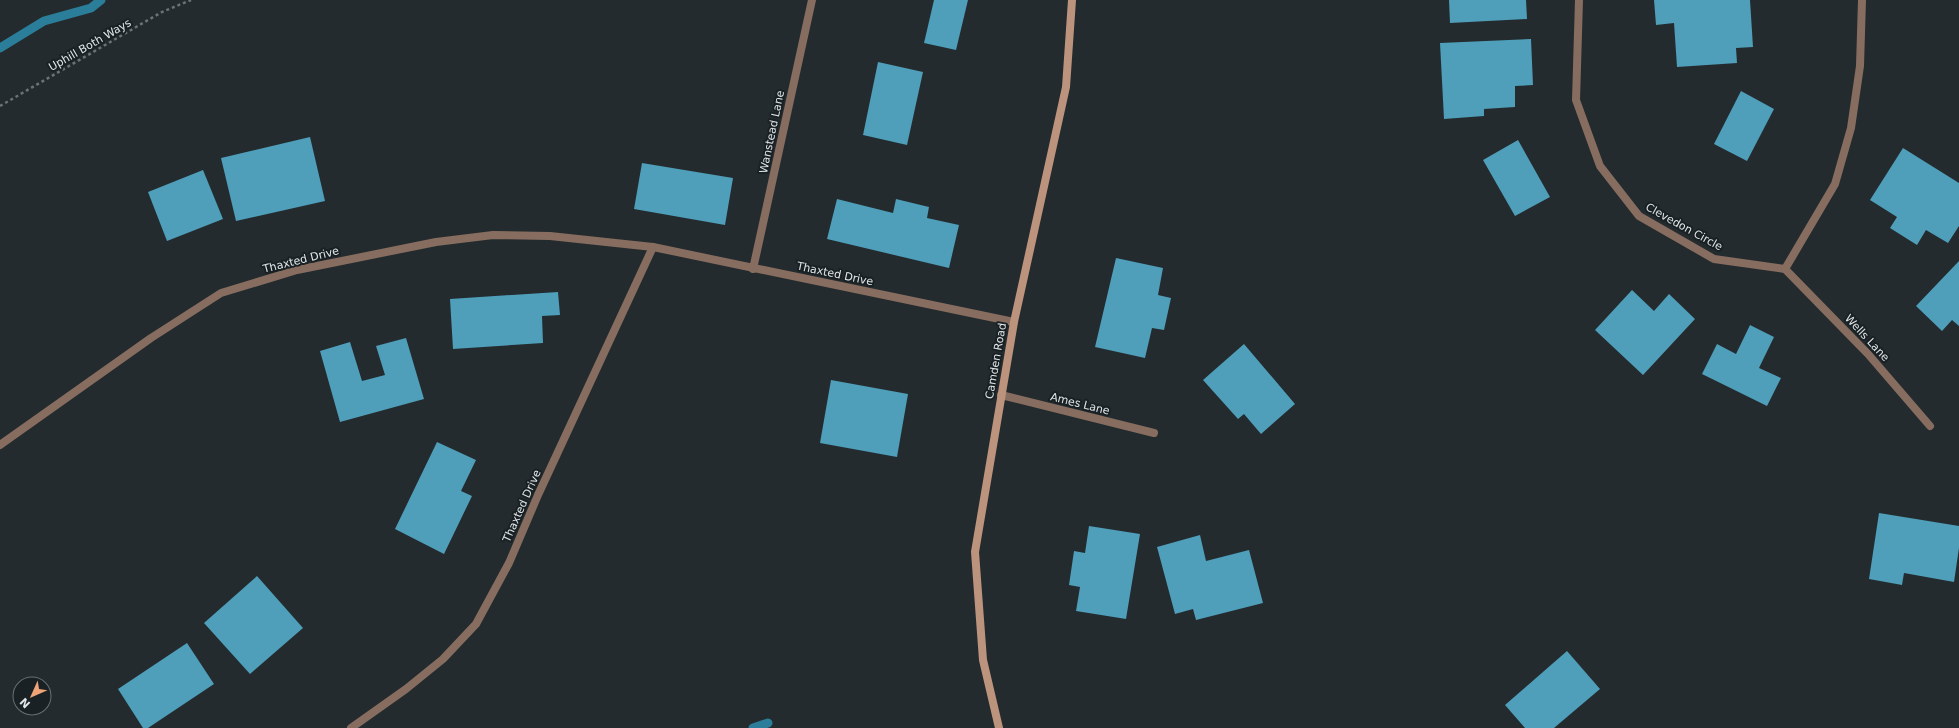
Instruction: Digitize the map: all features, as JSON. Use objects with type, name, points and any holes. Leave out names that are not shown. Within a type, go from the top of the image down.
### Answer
[{"type":"street","name":"Wanstead Lane","points":[[753,269],[812,0]]},
{"type":"street","name":"Camden Road","points":[[999,728],[983,660],[975,552],[1014,322],[1066,87],[1072,0]]},
{"type":"street","name":"Clevedon Circle","points":[[1579,0],[1576,100],[1600,166],[1639,216],[1714,259],[1785,269]]},
{"type":"street","points":[[1785,269],[1835,184],[1851,128],[1860,66],[1862,0]]},
{"type":"street","name":"Thaxted Drive","points":[[0,445],[151,338],[221,293],[297,270],[436,242],[493,235],[550,236],[653,247],[1014,322]]},
{"type":"street","name":"Thaxted Drive","points":[[351,728],[406,689],[443,659],[476,624],[509,563],[538,495],[653,247]]},
{"type":"street","name":"Wells Lane","points":[[1785,269],[1868,354],[1930,426]]},
{"type":"street","name":"Ames Lane","points":[[1001,395],[1154,434]]},
{"type":"path","name":"Uphill Both Ways","points":[[0,106],[162,12],[191,0]]},
{"type":"building","points":[[934,0],[968,0],[956,50],[924,43]]},
{"type":"building","points":[[1449,0],[1526,0],[1527,19],[1450,23]]},
{"type":"building","points":[[1654,0],[1750,0],[1753,47],[1736,48],[1737,63],[1677,67],[1674,23],[1656,25]]},
{"type":"building","points":[[1531,39],[1533,85],[1515,86],[1515,107],[1484,109],[1484,116],[1444,119],[1440,43]]},
{"type":"building","points":[[878,62],[923,72],[907,145],[863,135]]},
{"type":"building","points":[[1741,91],[1774,109],[1747,161],[1714,144]]},
{"type":"building","points":[[310,137],[325,201],[236,221],[221,158]]},
{"type":"building","points":[[1518,140],[1550,197],[1515,216],[1483,160]]},
{"type":"building","points":[[1903,148],[1959,183],[1959,226],[1948,243],[1926,230],[1917,245],[1890,228],[1897,217],[1870,200]]},
{"type":"building","points":[[642,163],[733,178],[725,225],[634,209]]},
{"type":"building","points":[[203,170],[223,219],[167,241],[148,192]]},
{"type":"building","points":[[837,199],[893,213],[896,199],[929,207],[927,218],[959,225],[949,268],[827,239]]},
{"type":"building","points":[[1116,258],[1163,268],[1158,295],[1171,298],[1164,330],[1152,328],[1145,358],[1095,347]]},
{"type":"building","points":[[1959,261],[1959,326],[1952,320],[1942,331],[1916,306]]},
{"type":"building","points":[[1632,290],[1654,311],[1669,294],[1695,319],[1643,375],[1595,330]]},
{"type":"building","points":[[558,292],[560,315],[542,316],[543,343],[453,349],[450,299]]},
{"type":"building","points":[[1750,325],[1774,337],[1759,368],[1781,378],[1767,406],[1702,374],[1717,344],[1736,354]]},
{"type":"building","points":[[406,338],[424,399],[340,422],[320,351],[350,342],[362,381],[385,375],[376,346]]},
{"type":"building","points":[[1244,344],[1295,404],[1261,434],[1244,414],[1238,419],[1203,380]]},
{"type":"building","points":[[831,380],[908,394],[897,457],[820,443]]},
{"type":"building","points":[[437,442],[476,460],[461,491],[472,496],[444,554],[395,529]]},
{"type":"building","points":[[1879,513],[1959,526],[1959,548],[1954,582],[1904,573],[1902,585],[1869,579]]},
{"type":"building","points":[[1089,526],[1140,534],[1126,619],[1076,611],[1080,587],[1069,585],[1074,551],[1085,553]]},
{"type":"building","points":[[1200,535],[1206,561],[1249,550],[1263,603],[1196,620],[1193,609],[1175,614],[1157,547]]},
{"type":"building","points":[[257,576],[303,628],[250,674],[204,623]]},
{"type":"building","points":[[187,643],[214,684],[148,728],[143,728],[118,689]]},
{"type":"building","points":[[1567,651],[1600,689],[1554,728],[1525,728],[1505,705]]},
{"type":"waterway","points":[[0,48],[44,21],[91,8],[101,0]]},
{"type":"waterway","points":[[753,728],[768,723]]}]
